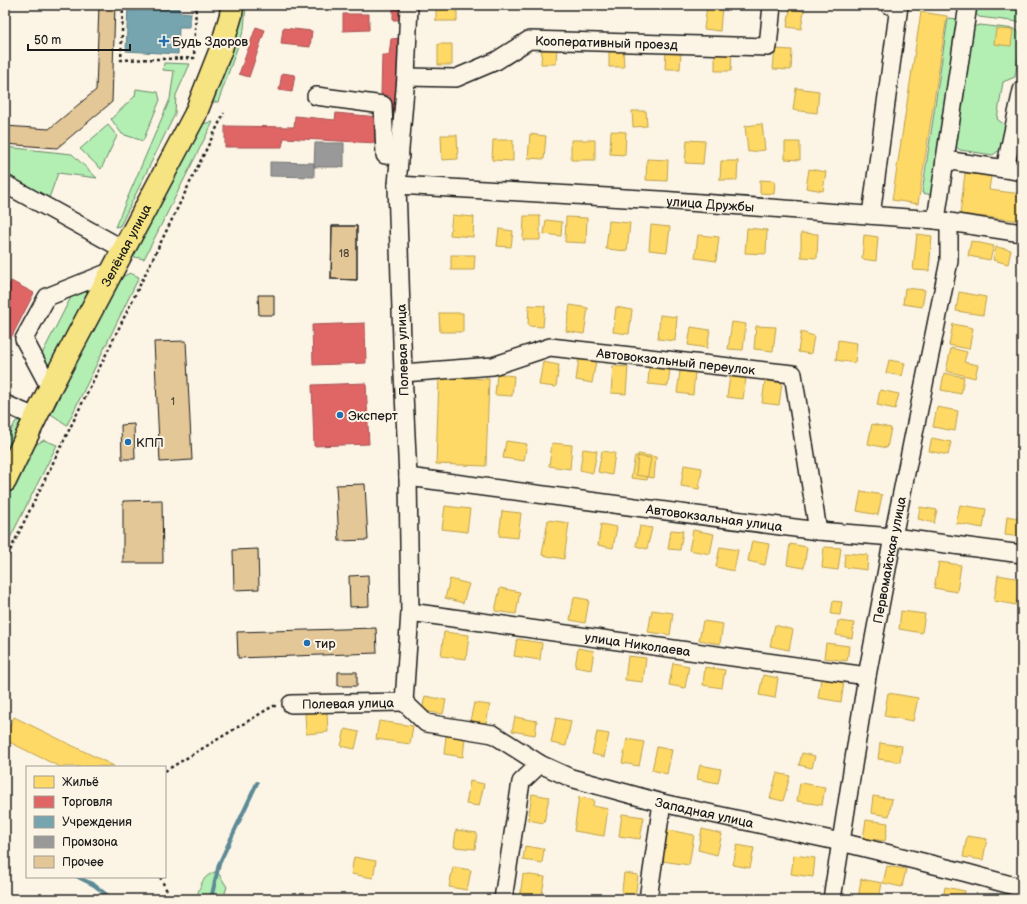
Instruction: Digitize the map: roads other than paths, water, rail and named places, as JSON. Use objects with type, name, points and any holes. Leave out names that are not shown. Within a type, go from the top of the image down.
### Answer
[{"type":"main road","name":"Зелёная улица","points":[[5,481],[50,388],[195,115],[221,49],[231,15],[232,5]]},
{"type":"street","name":"Полевая улица","points":[[291,704],[404,702],[410,612],[408,477],[397,185],[410,5]]},
{"type":"street","name":"Кооперативный проезд","points":[[406,77],[456,78],[496,61],[529,40],[768,46],[772,5]]},
{"type":"street","name":"Первомайская улица","points":[[832,899],[867,676],[893,537],[949,261],[943,221],[945,160],[968,5]]},
{"type":"street","points":[[871,215],[896,6]]},
{"type":"street","points":[[1006,169],[1022,90]]},
{"type":"street","points":[[316,96],[383,105],[385,155],[400,156]]},
{"type":"street","points":[[945,160],[1022,172]]},
{"type":"street","points":[[5,184],[123,249]]},
{"type":"street","name":"улица Дружбы","points":[[397,185],[660,200],[871,215],[943,221],[1022,233]]},
{"type":"street","points":[[50,388],[24,339],[47,297],[112,271]]},
{"type":"street","name":"Автовокзальный переулок","points":[[403,372],[493,366],[550,347],[793,374],[818,531]]},
{"type":"street","points":[[5,404],[36,417]]},
{"type":"street","name":"Автовокзальная улица","points":[[408,477],[818,531],[893,537],[1022,554]]},
{"type":"street","name":"улица Николаева","points":[[410,612],[867,676]]},
{"type":"street","name":"Западная улица","points":[[404,702],[426,723],[493,734],[540,764],[571,778],[662,803],[841,842],[1022,888]]},
{"type":"street","points":[[502,899],[521,782],[540,764]]},
{"type":"street","points":[[648,899],[662,803]]},
{"type":"waterway","points":[[211,899],[219,864],[257,783]]},
{"type":"waterway","points":[[80,878],[94,885],[112,899]]},
{"type":"place","name":"Будь Здоров","points":[[164,41]]},
{"type":"place","name":"Эксперт","points":[[340,415]]},
{"type":"place","name":"КПП","points":[[128,442]]},
{"type":"place","name":"тир","points":[[307,643]]}]
